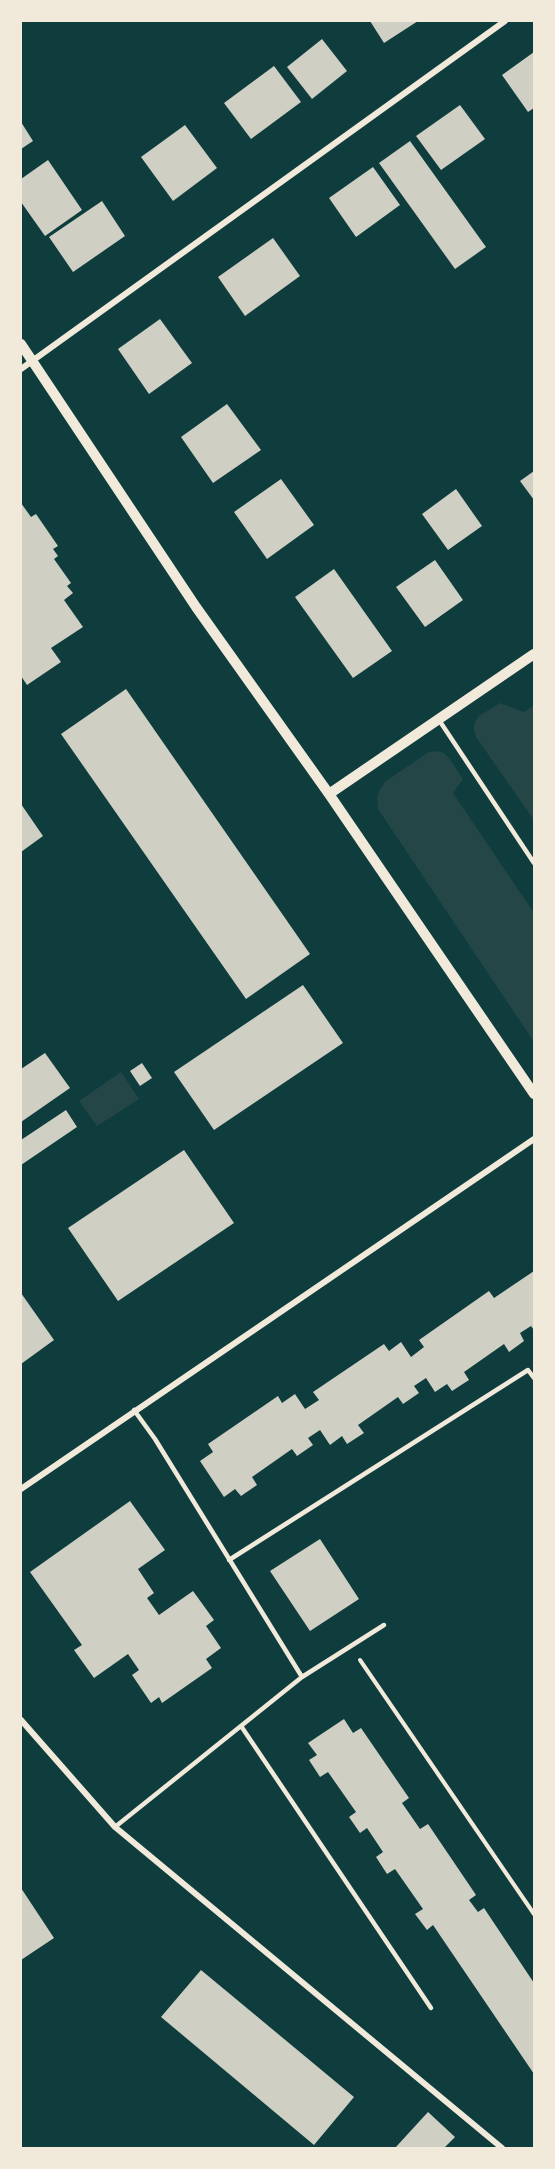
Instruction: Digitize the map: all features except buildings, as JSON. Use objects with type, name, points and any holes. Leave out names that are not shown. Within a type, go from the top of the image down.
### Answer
[{"type":"street","points":[[21,369],[505,21]]},
{"type":"street","points":[[21,344],[196,607],[329,794],[534,1094]]},
{"type":"street","points":[[329,794],[534,654]]},
{"type":"street","points":[[21,1489],[534,1139]]},
{"type":"street","points":[[21,1720],[115,1827],[502,2148]]},
{"type":"lane","points":[[439,720],[534,862]]},
{"type":"lane","points":[[229,1560],[528,1370],[534,1378]]},
{"type":"lane","points":[[134,1410],[155,1439],[302,1677]]},
{"type":"lane","points":[[115,1827],[302,1677],[384,1625]]},
{"type":"lane","points":[[241,1726],[430,2008]]},
{"type":"path","points":[[350,1646],[534,1914]]},
{"type":"shaded area","points":[[500,703],[524,712],[534,705],[534,820],[476,737],[475,722],[479,716]]},
{"type":"shaded area","points":[[437,751],[449,758],[463,779],[453,793],[534,913],[534,1042],[378,809],[377,798],[386,781],[429,752]]},
{"type":"shaded area","points":[[121,1072],[139,1099],[97,1126],[79,1101]]}]
